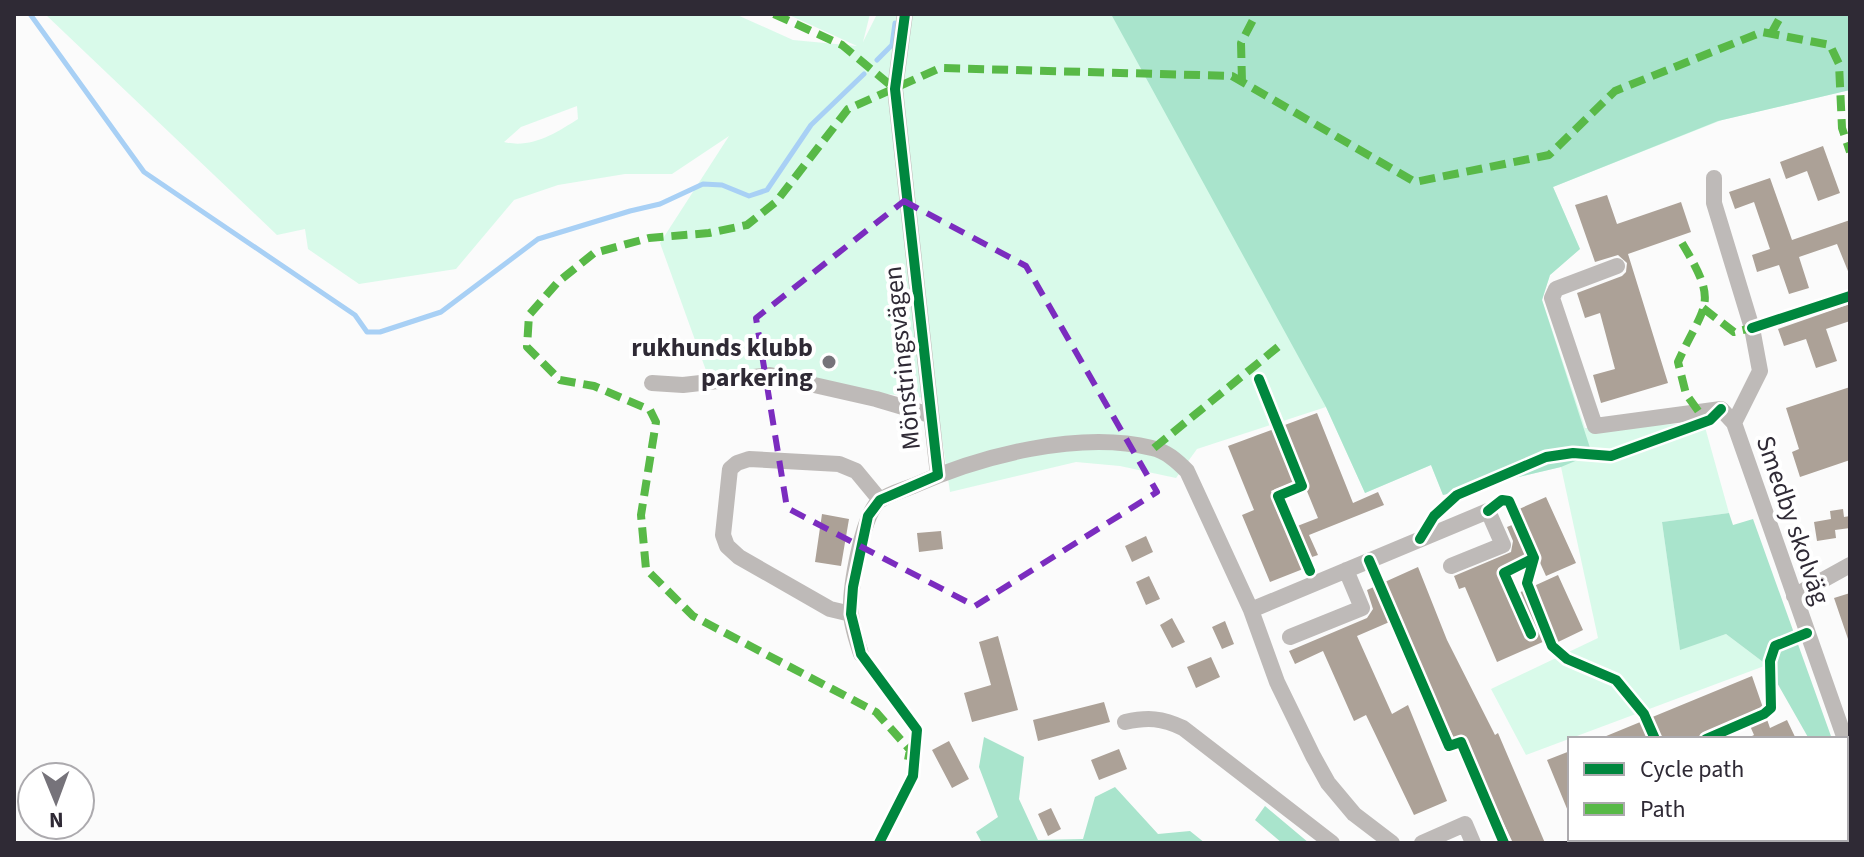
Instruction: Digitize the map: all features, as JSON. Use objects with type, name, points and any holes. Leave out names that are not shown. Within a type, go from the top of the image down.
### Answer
[{"type":"street","name":"Mönstringsvägen","points":[[905,14],[895,89],[938,475]]},
{"type":"street","name":"Smedby skolväg","points":[[1714,178],[1714,203],[1752,328],[1760,371],[1734,423],[1846,737]]},
{"type":"street","points":[[1617,266],[1556,289],[1552,298],[1595,426],[1721,409],[1734,423]]},
{"type":"street","points":[[652,383],[683,385],[770,375],[876,399],[930,415]]},
{"type":"street","name":"Mönstringsvägen","points":[[880,500],[938,475],[1033,449],[1065,444],[1123,443],[1154,448],[1170,456],[1187,471],[1251,610],[1277,682],[1328,783],[1354,814],[1392,843]]},
{"type":"street","points":[[851,614],[830,609],[739,557],[727,546],[723,535],[730,469],[749,459],[839,464],[856,471],[880,500],[868,516],[853,587],[851,614],[861,654]]},
{"type":"street","points":[[1251,610],[1488,511],[1503,545],[1451,566]]},
{"type":"street","points":[[1794,596],[1850,565]]},
{"type":"street","points":[[1290,637],[1362,608],[1346,570]]},
{"type":"street","points":[[1125,722],[1148,717],[1165,719],[1197,736],[1332,843]]},
{"type":"street","points":[[1422,843],[1465,824],[1473,843]]},
{"type":"highlighted area","points":[[904,201],[1026,266],[1157,492],[975,606],[787,508],[756,318]]},
{"type":"green space","points":[[45,14],[735,14],[793,40],[857,46],[787,14],[870,14],[863,42],[877,14],[1850,14],[1850,90],[1722,120],[1553,187],[1580,249],[1550,275],[1542,300],[1585,428],[1677,424],[1705,427],[1729,513],[1662,522],[1680,649],[1726,634],[1767,665],[1526,755],[1491,689],[1598,638],[1561,467],[1443,495],[1431,465],[1365,493],[1326,407],[1197,449],[1176,478],[1120,466],[1076,462],[950,492],[936,399],[708,376],[660,243],[729,136],[672,174],[625,174],[558,185],[514,200],[456,269],[359,284],[308,249],[305,229],[277,235]],"holes":[[[577,106],[578,119],[552,134],[524,143],[504,142],[521,127]]]},
{"type":"green space","points":[[1111,14],[1850,14],[1850,90],[1718,121],[1553,187],[1580,249],[1550,275],[1542,300],[1592,454],[1561,467],[1443,495],[1431,465],[1365,493],[1326,407]]},
{"type":"green space","points":[[1729,513],[1733,525],[1753,519],[1831,737],[1808,737],[1767,665],[1726,634],[1680,650],[1662,522]]},
{"type":"green space","points":[[984,737],[1024,757],[1019,799],[1038,840],[1083,839],[1095,797],[1115,787],[1158,834],[1190,831],[1205,843],[982,843],[976,832],[998,817],[979,767]]},
{"type":"green space","points":[[1265,806],[1309,843],[1282,843],[1255,820]]},
{"type":"building","points":[[1823,146],[1840,193],[1818,201],[1807,171],[1786,179],[1780,162]]},
{"type":"building","points":[[1770,178],[1792,240],[1850,220],[1850,276],[1837,244],[1799,257],[1809,288],[1789,294],[1779,265],[1757,272],[1752,255],[1770,249],[1754,202],[1735,209],[1729,192]]},
{"type":"building","points":[[1607,195],[1617,224],[1681,202],[1691,232],[1628,254],[1668,383],[1601,403],[1593,375],[1615,369],[1600,313],[1585,318],[1577,293],[1622,276],[1627,263],[1618,255],[1595,262],[1575,205]]},
{"type":"building","points":[[1850,304],[1850,321],[1826,329],[1837,361],[1816,368],[1806,339],[1784,346],[1778,329]]},
{"type":"building","points":[[1850,387],[1850,460],[1800,477],[1792,452],[1799,449],[1786,408]]},
{"type":"building","points":[[1317,413],[1353,503],[1378,492],[1384,505],[1309,535],[1318,555],[1300,561],[1303,569],[1270,582],[1242,515],[1254,510],[1228,446]],"holes":[[[1302,479],[1318,518],[1287,530],[1271,491]]]},
{"type":"building","points":[[1546,497],[1576,563],[1546,576],[1537,556],[1501,572],[1512,596],[1558,575],[1583,630],[1556,643],[1554,637],[1497,662],[1465,587],[1459,589],[1454,576],[1511,552],[1513,541],[1507,527],[1522,521],[1517,510]]},
{"type":"building","points":[[1843,509],[1844,517],[1850,516],[1850,528],[1835,530],[1836,538],[1817,541],[1814,522],[1831,519],[1830,511]]},
{"type":"building","points":[[822,514],[849,519],[841,566],[815,562]]},
{"type":"building","points":[[941,531],[943,549],[919,552],[917,533]]},
{"type":"building","points":[[1146,536],[1153,552],[1132,562],[1125,546]]},
{"type":"building","points":[[1418,567],[1447,640],[1495,735],[1498,733],[1545,843],[1513,843],[1463,739],[1456,742],[1417,665],[1420,663],[1401,617],[1357,636],[1392,714],[1408,705],[1447,801],[1414,815],[1366,715],[1354,721],[1323,651],[1295,664],[1289,651],[1367,618],[1373,609],[1367,590]]},
{"type":"building","points":[[1149,576],[1160,599],[1146,605],[1136,582]]},
{"type":"building","points":[[1850,593],[1850,638],[1848,639],[1834,598]]},
{"type":"building","points":[[1172,618],[1185,642],[1172,648],[1160,625]]},
{"type":"building","points":[[1225,621],[1234,644],[1222,649],[1212,627]]},
{"type":"building","points":[[998,636],[1018,710],[972,722],[964,693],[991,685],[979,642]]},
{"type":"building","points":[[1211,657],[1220,677],[1196,688],[1187,667]]},
{"type":"building","points":[[1752,676],[1770,728],[1787,720],[1795,737],[1750,737],[1754,735],[1747,719],[1705,737],[1604,737]]},
{"type":"building","points":[[1104,702],[1110,722],[1038,741],[1033,720]]},
{"type":"building","points":[[949,741],[969,779],[952,788],[932,750]]},
{"type":"building","points":[[1119,749],[1127,769],[1099,780],[1091,760]]},
{"type":"building","points":[[1568,752],[1568,811],[1547,760]]},
{"type":"building","points":[[1051,808],[1061,829],[1048,836],[1038,814]]},
{"type":"waterway","points":[[30,14],[144,172],[355,315],[367,332],[380,332],[441,312],[538,239],[660,204],[703,184],[722,185],[749,196],[767,190],[811,125],[864,74]]},
{"type":"waterway","points":[[877,60],[892,45],[895,23]]},
{"type":"marked path","points":[[774,14],[842,45],[895,89]]},
{"type":"marked path","points":[[1242,82],[1241,43],[1256,14]]},
{"type":"marked path","points":[[1771,34],[1782,14]]},
{"type":"marked path","points":[[908,760],[910,750],[876,712],[693,616],[646,569],[641,515],[656,422],[650,410],[594,386],[560,380],[527,347],[529,315],[558,282],[594,253],[649,238],[709,233],[747,225],[776,202],[848,109],[940,68],[1232,76],[1415,182],[1549,155],[1615,91],[1762,32],[1830,45],[1839,64],[1842,128],[1850,152]]},
{"type":"marked path","points":[[1682,243],[1705,293],[1701,315],[1678,362],[1686,394],[1699,412]]},
{"type":"marked path","points":[[1703,308],[1734,332],[1752,328]]},
{"type":"marked path","points":[[1154,448],[1284,342]]},
{"type":"cycle path","points":[[879,843],[913,776],[917,730],[861,654],[851,614],[853,587],[868,516],[880,500],[938,475],[895,89],[905,14]]},
{"type":"cycle path","points":[[1752,328],[1850,296]]},
{"type":"cycle path","points":[[1259,379],[1302,486],[1278,496],[1310,571]]},
{"type":"cycle path","points":[[1420,539],[1434,516],[1457,495],[1546,457],[1573,453],[1611,456],[1710,420],[1721,409]]},
{"type":"cycle path","points":[[1488,511],[1502,500],[1509,501],[1534,558],[1527,583],[1552,646],[1567,659],[1616,680],[1644,714],[1654,737]]},
{"type":"cycle path","points":[[1531,634],[1504,573],[1534,558]]},
{"type":"cycle path","points":[[1369,560],[1449,746],[1461,742],[1504,843]]},
{"type":"cycle path","points":[[1711,737],[1771,708],[1770,661],[1775,646],[1807,633]]},
{"type":"place","name":"rukhunds klubb parkering","points":[[829,362]]}]
